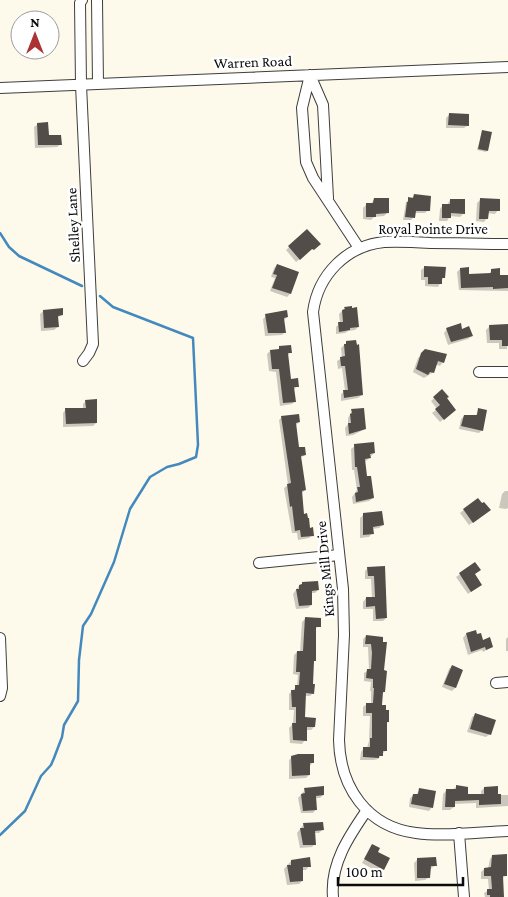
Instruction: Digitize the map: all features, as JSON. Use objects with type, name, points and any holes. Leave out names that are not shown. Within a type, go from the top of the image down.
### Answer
[{"type":"street","name":"Shelley Lane","points":[[82,0],[80,3],[81,85],[93,344],[83,361]]},
{"type":"street","points":[[96,0],[98,84]]},
{"type":"street","name":"Warren Road","points":[[0,88],[508,67]]},
{"type":"street","points":[[310,75],[323,105],[328,199]]},
{"type":"street","points":[[310,75],[302,108],[306,162],[313,178],[359,248]]},
{"type":"street","name":"Royal Pointe Drive","points":[[359,248],[385,242],[508,244]]},
{"type":"street","name":"Kings Mill Drive","points":[[359,248],[342,259],[328,273],[318,292],[313,312],[340,554],[345,620],[339,755],[343,772],[349,786],[367,810],[385,823],[407,832],[424,834],[508,831]]},
{"type":"street","points":[[479,372],[508,372]]},
{"type":"street","points":[[259,562],[340,554]]},
{"type":"street","points":[[0,638],[2,688],[0,696]]},
{"type":"street","points":[[496,683],[508,682]]},
{"type":"street","points":[[333,897],[335,873],[342,850],[350,833],[367,810]]},
{"type":"street","points":[[459,833],[464,897]]},
{"type":"building","points":[[449,113],[469,114],[469,126],[448,125]]},
{"type":"building","points":[[48,122],[49,135],[61,135],[62,145],[38,145],[37,123]]},
{"type":"building","points":[[482,130],[492,132],[488,151],[478,149]]},
{"type":"building","points":[[414,194],[431,196],[430,211],[416,211],[415,218],[405,217],[408,197],[413,198]]},
{"type":"building","points":[[374,198],[389,198],[389,213],[376,214],[376,217],[366,217],[366,203],[373,203]]},
{"type":"building","points":[[480,198],[500,199],[500,211],[489,211],[488,219],[479,219]]},
{"type":"building","points":[[450,199],[465,199],[465,214],[451,213],[451,218],[442,218],[442,204],[450,204]]},
{"type":"building","points":[[307,229],[321,244],[300,260],[288,246]]},
{"type":"building","points":[[277,264],[299,272],[291,294],[272,288],[277,275],[273,274]]},
{"type":"building","points":[[424,266],[446,267],[445,278],[442,278],[442,284],[428,284],[428,277],[424,277]]},
{"type":"building","points":[[469,267],[469,274],[491,273],[491,269],[500,268],[500,275],[508,275],[508,288],[461,288],[460,268]]},
{"type":"building","points":[[352,306],[352,308],[357,307],[359,327],[339,332],[338,322],[343,322],[342,310],[345,309],[344,307]]},
{"type":"building","points":[[63,308],[63,315],[58,316],[59,327],[44,328],[43,310]]},
{"type":"building","points":[[287,310],[288,317],[284,318],[286,333],[268,333],[265,314]]},
{"type":"building","points":[[461,323],[462,329],[469,326],[473,336],[451,342],[446,328]]},
{"type":"building","points":[[508,324],[508,346],[502,346],[502,340],[490,340],[489,325]]},
{"type":"building","points":[[356,340],[357,345],[359,344],[363,395],[344,398],[343,390],[348,390],[345,366],[341,366],[340,357],[345,356],[344,344],[346,344],[346,341]]},
{"type":"building","points":[[291,345],[292,353],[288,353],[291,379],[298,378],[299,387],[294,387],[296,402],[283,403],[279,369],[272,369],[270,350],[279,349],[279,346]]},
{"type":"building","points":[[425,349],[447,354],[444,363],[438,361],[434,373],[430,372],[428,375],[416,369],[421,353]]},
{"type":"building","points":[[442,389],[456,410],[444,420],[435,409],[440,405],[433,397]]},
{"type":"building","points":[[97,399],[97,423],[66,424],[65,408],[86,408],[85,400]]},
{"type":"building","points":[[364,408],[366,429],[349,434],[348,423],[351,423],[351,409]]},
{"type":"building","points":[[478,408],[487,410],[483,431],[461,426],[464,415],[477,415]]},
{"type":"building","points":[[299,414],[300,422],[296,423],[299,447],[305,447],[306,455],[301,456],[306,490],[302,491],[304,514],[307,513],[310,528],[313,527],[314,536],[301,537],[300,530],[295,531],[292,506],[290,507],[287,484],[291,483],[281,416]]},
{"type":"building","points":[[374,442],[375,453],[370,454],[371,458],[365,459],[367,476],[371,476],[374,498],[356,502],[355,493],[358,492],[357,487],[360,487],[357,467],[355,467],[354,444]]},
{"type":"building","points":[[478,498],[491,510],[473,523],[463,509]]},
{"type":"building","points":[[382,511],[384,525],[373,527],[374,534],[363,535],[363,513]]},
{"type":"building","points":[[475,562],[481,570],[475,574],[482,585],[471,592],[459,573]]},
{"type":"building","points":[[385,566],[387,618],[376,619],[375,606],[366,607],[366,597],[375,597],[374,576],[368,576],[367,567]]},
{"type":"building","points":[[318,581],[319,590],[312,591],[312,605],[299,606],[296,589],[299,589],[299,585],[302,582]]},
{"type":"building","points":[[305,617],[321,618],[321,627],[316,627],[314,694],[306,693],[305,717],[316,718],[315,727],[307,727],[307,741],[293,740],[292,723],[296,723],[296,707],[292,707],[291,690],[295,690],[295,685],[299,685],[300,672],[296,672],[297,651],[303,651]]},
{"type":"building","points":[[476,630],[477,634],[481,633],[483,640],[490,637],[493,647],[486,650],[485,647],[471,652],[466,633]]},
{"type":"building","points":[[366,635],[383,637],[383,642],[387,642],[384,670],[387,671],[382,705],[386,705],[386,710],[389,710],[387,751],[383,751],[383,756],[379,756],[379,758],[363,757],[363,747],[370,747],[370,738],[372,738],[372,713],[366,713],[366,703],[373,703],[374,688],[373,679],[366,678],[367,669],[371,669],[372,653],[371,644],[365,644]]},
{"type":"building","points":[[452,665],[463,670],[456,688],[444,684]]},
{"type":"building","points":[[475,713],[496,720],[491,735],[470,729]]},
{"type":"building","points":[[314,754],[314,763],[310,763],[310,775],[292,776],[291,756]]},
{"type":"building","points":[[456,785],[468,787],[468,794],[484,794],[484,787],[498,786],[498,794],[501,794],[501,804],[479,805],[479,800],[455,801],[455,807],[445,807],[446,789],[456,789]]},
{"type":"building","points":[[324,786],[324,795],[316,796],[317,810],[303,811],[301,794],[305,793],[304,788]]},
{"type":"building","points":[[419,788],[436,791],[433,808],[411,804],[413,794],[418,794]]},
{"type":"building","points":[[323,822],[324,830],[315,831],[316,845],[303,845],[300,828],[304,828],[303,823]]},
{"type":"building","points":[[372,844],[380,848],[378,852],[390,858],[384,870],[364,859]]},
{"type":"building","points":[[507,854],[507,876],[503,876],[504,897],[490,897],[490,895],[487,895],[487,889],[492,889],[491,876],[484,876],[484,868],[491,867],[492,855]]},
{"type":"building","points":[[310,857],[311,867],[303,867],[303,881],[290,882],[287,865],[291,865],[291,860]]},
{"type":"building","points":[[436,857],[437,866],[431,866],[430,878],[417,878],[417,858]]},
{"type":"waterway","points":[[0,233],[9,247],[19,256],[82,286]]},
{"type":"waterway","points":[[0,835],[25,811],[41,776],[51,765],[62,737],[64,725],[78,701],[79,660],[83,626],[91,614],[114,562],[130,509],[150,477],[167,467],[196,457],[198,445],[193,338],[113,307],[100,296]]}]
